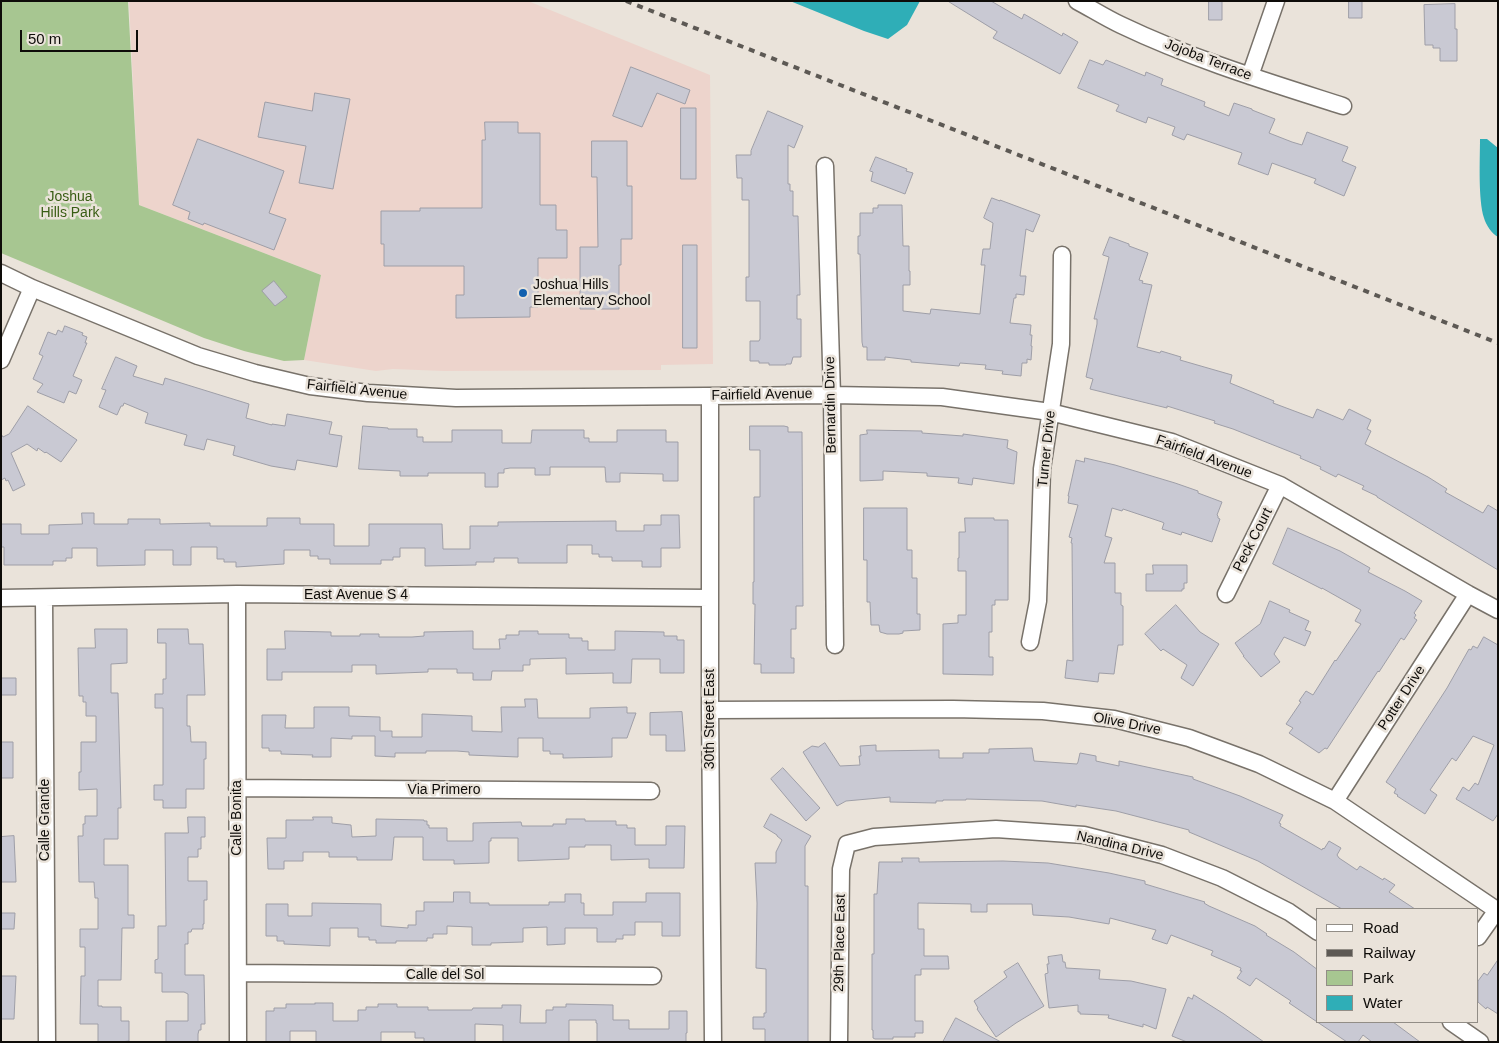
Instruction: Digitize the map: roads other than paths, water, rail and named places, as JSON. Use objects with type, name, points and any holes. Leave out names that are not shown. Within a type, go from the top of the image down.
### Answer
[{"type":"street","name":"Jojoba Terrace","points":[[1077,1],[1121,25],[1195,56],[1343,106]]},
{"type":"street","points":[[1250,76],[1276,1]]},
{"type":"street","name":"Bernardin Drive","points":[[825,166],[832,395],[835,645]]},
{"type":"street","name":"Turner Drive","points":[[1030,642],[1038,600],[1042,469],[1061,344],[1062,255]]},
{"type":"street","name":"Fairfield Avenue","points":[[1,274],[198,356],[255,373],[310,386],[368,394],[456,398],[832,395],[942,397],[1050,412],[1172,442],[1280,485],[1498,610]]},
{"type":"street","points":[[1,360],[32,288]]},
{"type":"street","name":"30th Street East","points":[[710,396],[713,1042]]},
{"type":"street","name":"Peck Court","points":[[1226,594],[1280,485]]},
{"type":"street","name":"East Avenue S 4","points":[[1,598],[237,594],[710,598]]},
{"type":"street","name":"Calle Bonita","points":[[237,594],[238,1042]]},
{"type":"street","name":"Potter Drive","points":[[1335,801],[1468,594]]},
{"type":"street","name":"Calle Grande","points":[[44,598],[47,1042]]},
{"type":"street","name":"Olive Drive","points":[[710,710],[1043,711],[1114,719],[1189,738],[1250,760],[1335,801],[1497,910]]},
{"type":"street","name":"Via Primero","points":[[237,788],[651,791]]},
{"type":"street","name":"Nandina Drive","points":[[847,844],[874,837],[996,829],[1084,835],[1162,855],[1222,878],[1289,912],[1316,931]]},
{"type":"street","name":"29th Place East","points":[[839,1042],[841,870],[847,844]]},
{"type":"street","points":[[1479,936],[1497,910]]},
{"type":"street","name":"Calle del Sol","points":[[238,973],[653,976]]},
{"type":"street","points":[[1452,1023],[1480,1042]]},
{"type":"water","points":[[790,1],[920,1],[907,25],[888,39]]},
{"type":"water","points":[[1480,139],[1487,139],[1498,148],[1498,237],[1485,221],[1482,210]]},
{"type":"railway","points":[[626,1],[1498,343]]},
{"type":"place","name":"Joshua Hills Elementary School","points":[[523,293]]},
{"type":"park label","name":"Joshua Hills Park","points":[[70,206]]}]
